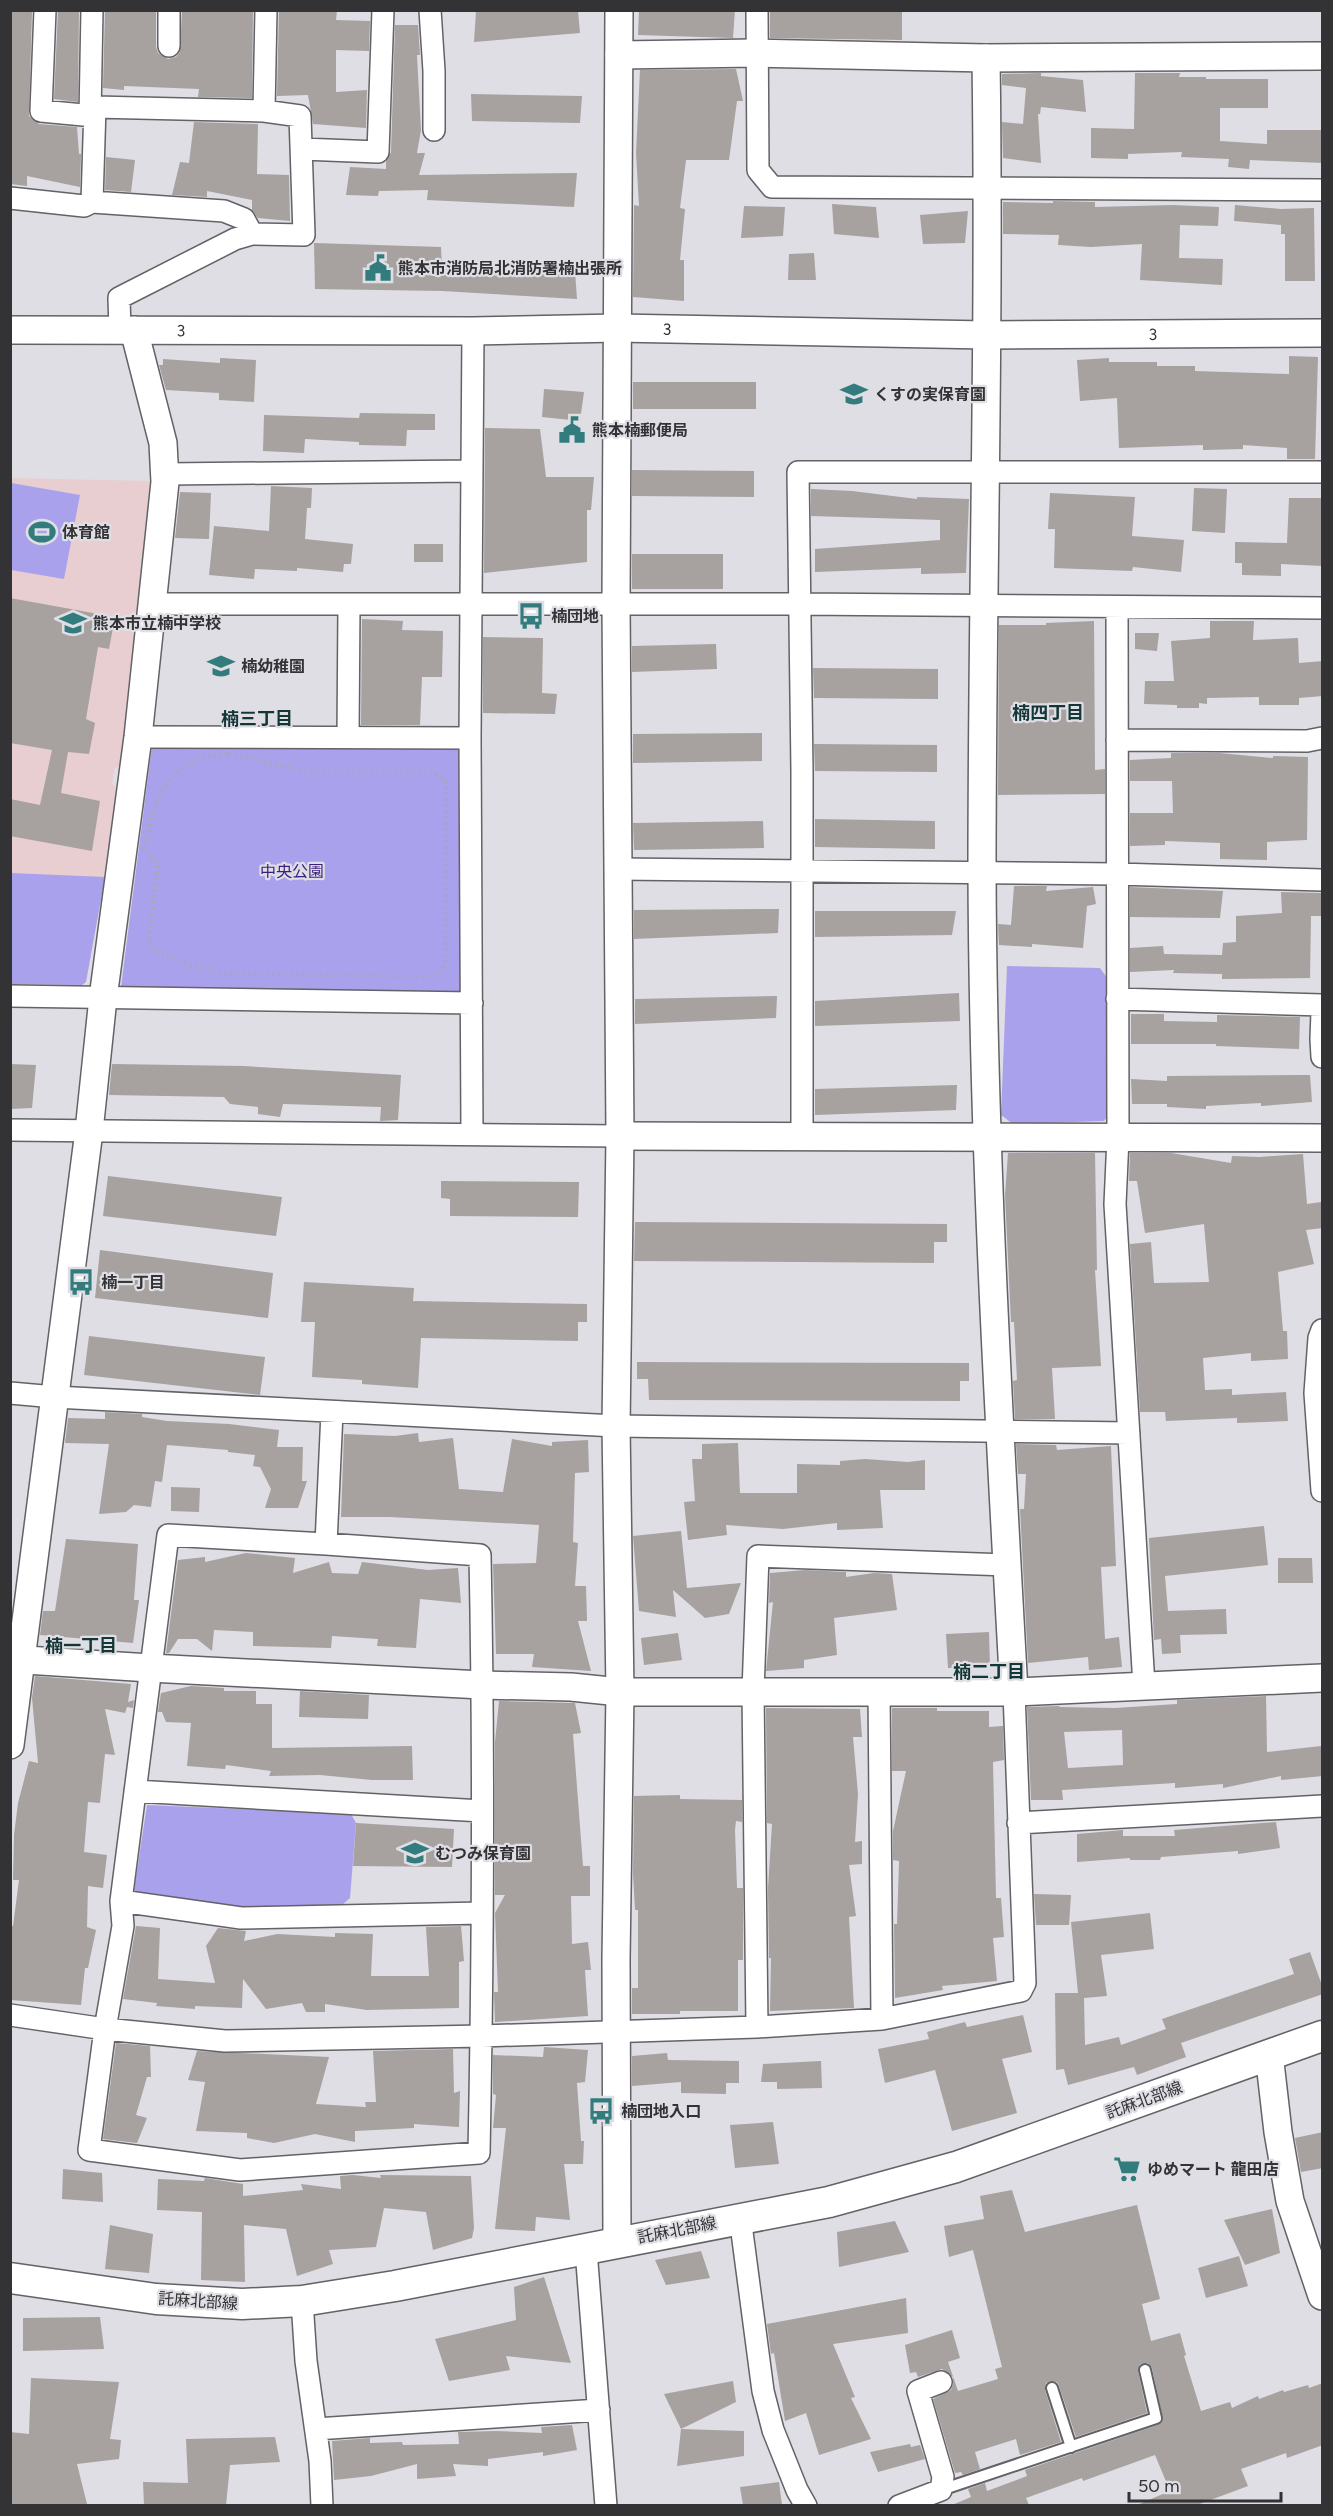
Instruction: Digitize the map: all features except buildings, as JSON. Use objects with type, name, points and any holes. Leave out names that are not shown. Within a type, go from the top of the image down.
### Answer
[{"type":"main road","name":"託麻北部線","points":[[10,2278],[156,2299],[242,2304],[302,2301],[586,2250],[740,2217],[829,2202],[956,2167],[1323,2036]]},
{"type":"street","points":[[45,10],[41,111],[92,116]]},
{"type":"street","points":[[92,10],[92,202]]},
{"type":"street","points":[[169,10],[169,46]]},
{"type":"street","points":[[264,111],[266,10]]},
{"type":"street","points":[[302,149],[378,152],[382,10]]},
{"type":"street","points":[[429,10],[433,53],[434,130]]},
{"type":"street","points":[[617,2242],[616,2032],[620,1692],[616,1426],[620,1136],[616,604],[619,10]]},
{"type":"street","points":[[757,10],[758,170],[772,187],[988,186],[1323,190]]},
{"type":"street","points":[[619,55],[756,53],[986,58],[1323,56]]},
{"type":"street","points":[[10,2015],[105,2029],[225,2041],[616,2032],[757,2027],[882,2019],[1021,1991],[1025,1983],[1014,1692],[998,1431],[986,1138],[982,872],[988,186],[986,58]]},
{"type":"street","points":[[10,1746],[16,1659],[55,1397],[89,1131],[103,998],[138,737],[166,474],[163,443],[119,298],[235,239],[252,234],[304,235],[300,116],[264,111],[95,107],[92,116]]},
{"type":"street","points":[[10,198],[84,206],[92,202],[224,211],[244,219],[252,234]]},
{"type":"street","name":"3","points":[[10,330],[472,331],[617,328],[986,334],[1323,333]]},
{"type":"street","points":[[472,331],[470,738],[472,1133]]},
{"type":"street","points":[[166,474],[471,471]]},
{"type":"street","points":[[802,1137],[798,472],[1323,472]]},
{"type":"street","points":[[152,604],[800,604],[1323,608]]},
{"type":"street","points":[[348,737],[349,605]]},
{"type":"street","points":[[1117,608],[1118,1138],[1115,1204],[1144,1686]]},
{"type":"street","points":[[138,737],[470,738]]},
{"type":"street","points":[[1117,740],[1307,741],[1323,738]]},
{"type":"street","points":[[618,869],[1117,874],[1323,880]]},
{"type":"street","points":[[10,996],[472,1003]]},
{"type":"street","points":[[1117,999],[1323,1005]]},
{"type":"street","points":[[1322,1045],[1323,1012]]},
{"type":"street","points":[[10,1130],[620,1136],[1323,1138]]},
{"type":"street","points":[[1323,1330],[1319,1338],[1315,1393],[1323,1491]]},
{"type":"street","points":[[10,1393],[616,1426],[1129,1433]]},
{"type":"street","points":[[326,1544],[332,1412]]},
{"type":"street","points":[[168,1535],[480,1555],[482,2036],[479,2153],[240,2170],[89,2150],[105,2029],[123,1926],[121,1901],[150,1668],[168,1535]]},
{"type":"street","points":[[757,2027],[753,1691],[758,1556],[1007,1565]]},
{"type":"street","points":[[16,1659],[482,1685],[571,1687],[620,1692],[1014,1692],[1323,1678]]},
{"type":"street","points":[[879,1691],[882,2019]]},
{"type":"street","points":[[135,1791],[482,1811]]},
{"type":"street","points":[[1018,1823],[1323,1806]]},
{"type":"street","points":[[121,1901],[241,1918],[482,1913]]},
{"type":"street","points":[[1269,2054],[1278,2132],[1290,2201],[1323,2296]]},
{"type":"street","points":[[740,2217],[763,2391],[773,2430],[797,2490],[806,2505]]},
{"type":"street","points":[[586,2250],[606,2505]]},
{"type":"street","points":[[302,2301],[306,2361],[320,2461],[322,2505]]},
{"type":"street","points":[[899,2505],[941,2490],[943,2477],[918,2391],[941,2382]]},
{"type":"street","points":[[316,2430],[599,2410]]},
{"type":"lane","points":[[941,2490],[1156,2418],[1145,2370]]},
{"type":"lane","points":[[1052,2388],[1071,2447]]},
{"type":"path","points":[[213,754],[229,754],[252,757],[272,765],[304,771],[433,771],[446,782],[445,964],[440,974],[427,976],[216,973],[153,951],[149,939],[158,864],[144,849],[154,805],[167,783],[197,759],[213,754]]},
{"type":"shaded area","name":"熊本市立楠中学校","points":[[11,478],[150,481],[122,765],[115,768],[112,784],[121,789],[86,982],[82,985],[11,984]]},
{"type":"green space","name":"体育館","points":[[11,483],[80,495],[64,579],[11,570]]},
{"type":"green space","name":"中央公園","points":[[152,746],[457,748],[463,755],[462,989],[456,995],[130,994],[121,987]]},
{"type":"green space","points":[[11,873],[105,877],[86,982],[82,985],[11,984]]},
{"type":"green space","points":[[1007,966],[1100,968],[1112,985],[1110,1113],[1104,1121],[1013,1124],[1001,1115]]},
{"type":"green space","points":[[147,1805],[351,1814],[356,1823],[350,1898],[342,1905],[244,1908],[146,1897],[134,1890]]},
{"type":"place","name":"熊本市消防局北消防署楠出張所","points":[[378,268]]},
{"type":"place","name":"くすの実保育園","points":[[854,394]]},
{"type":"place","name":"熊本楠郵便局","points":[[572,430]]},
{"type":"place","name":"体育館","points":[[42,532]]},
{"type":"place","name":"楠団地","points":[[531,616]]},
{"type":"place","name":"熊本市立楠中学校","points":[[73,623]]},
{"type":"place","name":"楠幼稚園","points":[[221,666]]},
{"type":"place","name":"楠一丁目","points":[[81,1282]]},
{"type":"place","name":"むつみ保育園","points":[[415,1853]]},
{"type":"place","name":"楠団地入口","points":[[601,2111]]},
{"type":"place","name":"ゆめマート 龍田店","points":[[1127,2169]]},
{"type":"district","name":"楠四丁目","points":[[1048,713]]},
{"type":"district","name":"楠三丁目","points":[[257,719]]},
{"type":"district","name":"楠一丁目","points":[[81,1646]]},
{"type":"district","name":"楠二丁目","points":[[989,1672]]}]
